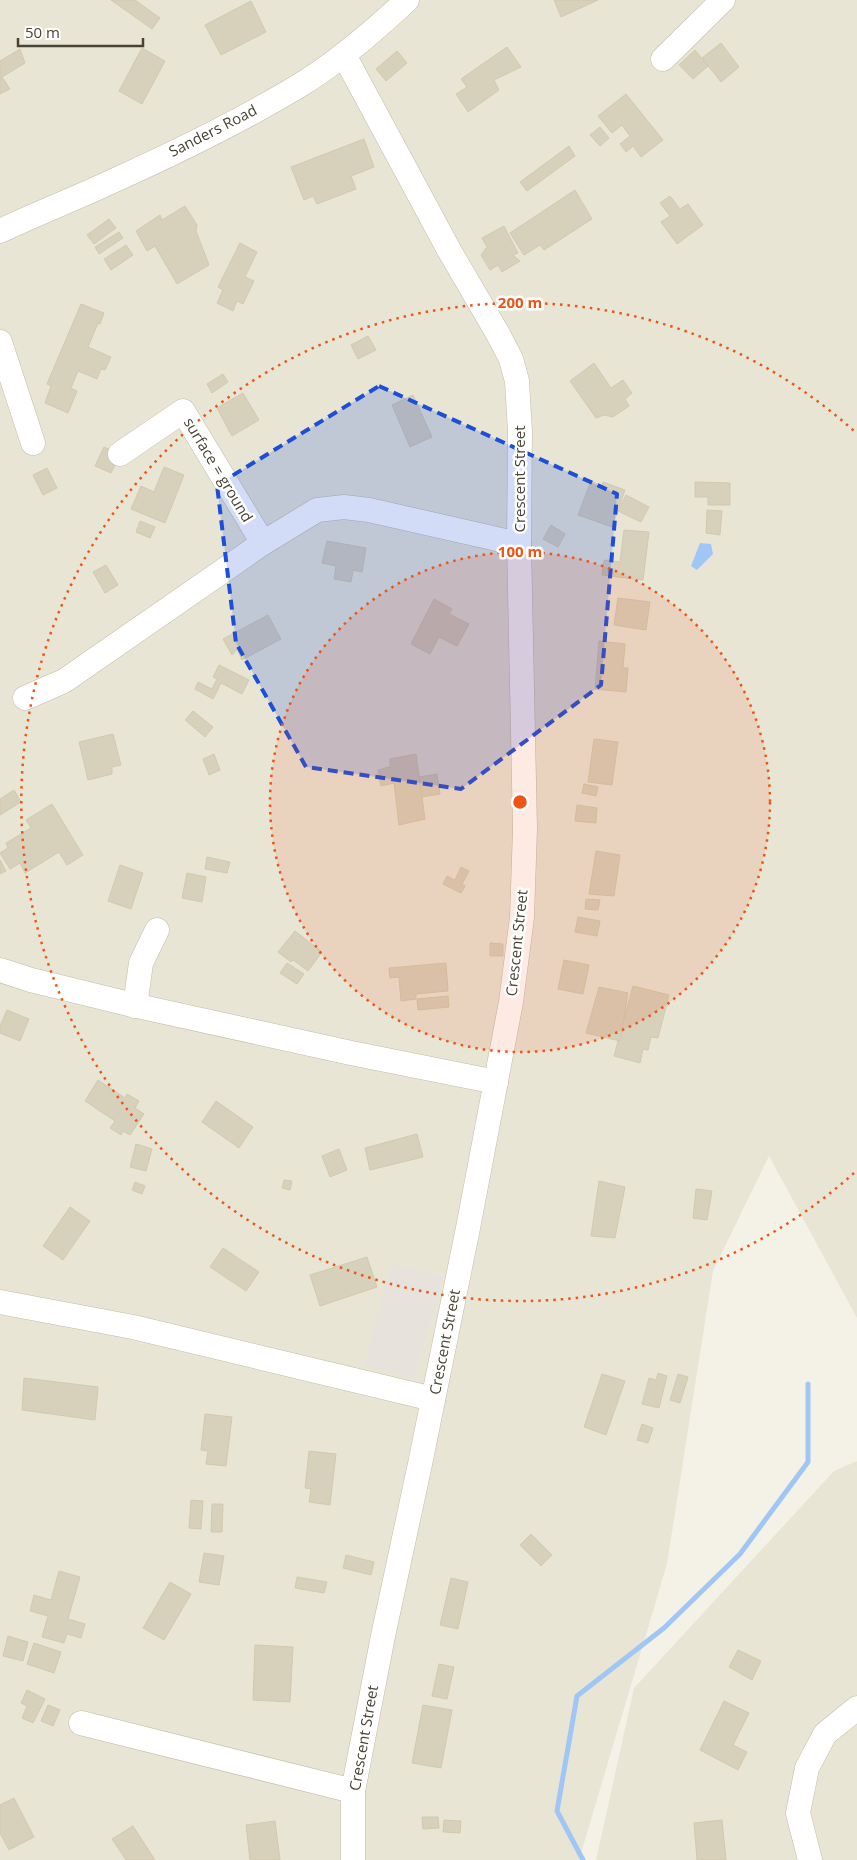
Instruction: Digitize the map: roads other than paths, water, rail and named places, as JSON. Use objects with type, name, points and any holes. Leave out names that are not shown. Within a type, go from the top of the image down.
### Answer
[{"type":"street","name":"Sanders Road","points":[[0,231],[114,181],[200,139],[298,86],[344,55],[407,0]]},
{"type":"street","points":[[663,59],[723,0]]},
{"type":"street","name":"Crescent Street","points":[[344,55],[449,250],[511,359],[517,381],[520,432],[525,829],[522,917],[511,1002],[353,1792],[353,1860]]},
{"type":"street","points":[[0,342],[34,443]]},
{"type":"street","name":"surface = ground","points":[[120,454],[183,411],[263,543]]},
{"type":"street","points":[[25,698],[64,680],[263,543],[317,510],[344,506],[369,510],[520,544]]},
{"type":"street","points":[[135,1006],[141,963],[157,930]]},
{"type":"street","points":[[0,970],[31,980],[135,1006],[496,1082]]},
{"type":"street","points":[[0,1302],[133,1327],[433,1399]]},
{"type":"street","points":[[810,1860],[798,1813],[807,1768],[825,1734],[857,1708]]},
{"type":"street","points":[[81,1723],[353,1792]]},
{"type":"water","points":[[700,543],[711,544],[713,554],[697,570],[691,566]]},
{"type":"waterway","points":[[583,1860],[557,1811],[577,1696],[664,1628],[740,1554],[808,1462],[808,1384]]}]
